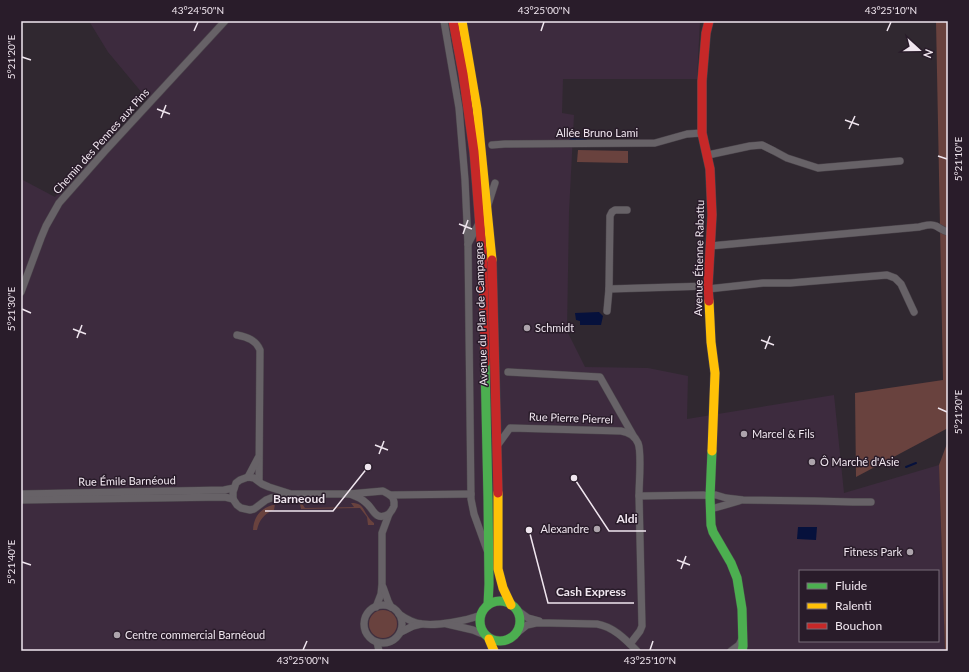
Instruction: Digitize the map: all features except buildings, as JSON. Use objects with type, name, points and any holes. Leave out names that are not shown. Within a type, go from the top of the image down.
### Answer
[{"type":"main road","name":"Avenue du Plan de Campagne","points":[[453,21],[464,82],[474,152],[484,265],[489,584],[488,605]]},
{"type":"main road","name":"Avenue du Plan de Campagne","points":[[462,21],[477,109],[492,263],[497,446],[498,569],[502,588],[514,608]]},
{"type":"main road","name":"Avenue Étienne Rabattu","points":[[709,21],[706,34],[702,74],[702,133],[708,155],[712,199],[708,287],[711,342],[715,373],[710,509],[713,532],[731,563],[737,578],[742,605],[744,647]]},
{"type":"main road","points":[[487,637],[498,642],[508,640],[519,628],[520,619],[514,608],[507,602],[497,601],[488,605],[484,608],[481,615],[480,626],[494,651]]},
{"type":"main road","points":[[508,651],[514,635]]},
{"type":"street","name":"Chemin des Pennes aux Pins","points":[[21,292],[46,226],[59,203],[225,21]]},
{"type":"street","points":[[444,21],[459,108],[463,153],[468,244],[471,494],[474,514],[488,554]]},
{"type":"street","name":"Allée Bruno Lami","points":[[492,145],[655,143],[687,134],[702,133]]},
{"type":"street","points":[[708,155],[750,146],[762,145],[787,158],[818,168],[900,161]]},
{"type":"street","points":[[487,207],[495,183]]},
{"type":"street","points":[[607,311],[609,289],[610,216],[615,210],[627,210]]},
{"type":"street","points":[[468,244],[480,221]]},
{"type":"street","points":[[710,246],[932,225],[948,232]]},
{"type":"street","points":[[609,289],[708,287],[763,282],[790,283],[887,275],[895,278],[901,284],[914,312]]},
{"type":"street","points":[[237,335],[254,340],[260,350],[259,456],[260,482],[265,493],[262,503]]},
{"type":"street","points":[[508,372],[600,377],[638,444],[642,626],[630,644]]},
{"type":"street","name":"Rue Pierre Pierrel","points":[[497,446],[510,428],[621,431],[634,437]]},
{"type":"street","points":[[233,499],[233,492],[236,483],[248,477],[259,456]]},
{"type":"street","name":"Rue Émile Barnéoud","points":[[248,477],[254,478],[280,491],[291,494]]},
{"type":"street","name":"Rue Émile Barnéoud","points":[[21,494],[224,490],[234,488]]},
{"type":"street","points":[[370,506],[369,502],[372,496],[379,491],[387,492],[393,498],[394,506],[389,514],[382,533],[382,584],[381,594],[376,607]]},
{"type":"street","name":"Rue Émile Barnéoud","points":[[21,500],[225,497],[233,499],[237,505],[245,510],[254,509],[271,498],[291,494],[349,494],[379,491]]},
{"type":"street","name":"Rue Émile Barnéoud","points":[[349,494],[358,497],[370,506],[376,514],[382,533]]},
{"type":"street","points":[[390,495],[471,494]]},
{"type":"street","points":[[639,496],[716,495],[743,500],[871,502]]},
{"type":"street","points":[[710,509],[743,500]]},
{"type":"street","points":[[376,514],[386,516],[389,514]]},
{"type":"street","points":[[382,584],[391,607]]},
{"type":"street","points":[[399,614],[402,626],[397,637],[393,640],[387,643],[382,643],[372,640],[368,636],[364,627],[367,614],[372,608],[381,605],[391,607],[406,619],[421,624]]},
{"type":"street","points":[[514,608],[531,619],[549,623]]},
{"type":"street","points":[[400,632],[421,624],[443,624],[469,620],[481,615]]},
{"type":"street","points":[[514,635],[527,625],[536,623],[600,624],[613,629],[638,651]]},
{"type":"street","points":[[443,624],[473,630],[487,637]]},
{"type":"street","points":[[377,642],[380,651]]},
{"type":"street","points":[[384,651],[387,643]]},
{"type":"street","points":[[731,651],[739,645],[744,647]]},
{"type":"shaded area","points":[[89,21],[700,21],[697,79],[563,79],[562,113],[574,115],[569,212],[567,331],[585,367],[648,368],[688,376],[687,419],[834,395],[844,493],[939,465],[945,651],[21,651],[21,179],[55,197],[148,100],[108,52]]},
{"type":"shaded area","points":[[936,21],[948,21],[948,428],[856,477],[855,393],[943,380]]},
{"type":"shaded area","points":[[578,150],[628,151],[628,163],[577,162]]},
{"type":"shaded area","points":[[599,312],[603,316],[601,325],[580,325],[580,321],[576,320],[575,313]]},
{"type":"shaded area","points":[[948,441],[948,651],[945,651],[939,465]]},
{"type":"shaded area","points":[[301,502],[305,508],[354,507],[351,503],[357,504],[363,508],[374,525],[368,525],[367,517],[360,508],[301,509],[300,504],[276,504]]},
{"type":"shaded area","points":[[275,504],[274,510],[263,517],[257,530],[253,530],[254,523],[260,512]]},
{"type":"shaded area","points":[[798,527],[817,527],[816,540],[797,539]]},
{"type":"shaded area","points":[[383,610],[393,614],[397,624],[393,634],[383,638],[373,634],[369,624],[373,614]]},
{"type":"waterway","points":[[570,141],[571,139],[586,140]]},
{"type":"waterway","points":[[906,467],[916,463]]},
{"type":"traffic: fast","points":[[485,363],[488,499],[488,605]]},
{"type":"traffic: fast","points":[[712,451],[710,497],[711,525],[713,532],[731,563],[737,578],[742,609],[742,651]]},
{"type":"traffic: fast","points":[[504,601],[511,604],[517,610],[520,621],[519,629],[511,638],[504,641],[496,641],[489,638],[481,629],[480,617],[483,610],[492,602],[504,601]]},
{"type":"traffic: slow","points":[[462,21],[477,109],[492,260]]},
{"type":"traffic: slow","points":[[709,301],[711,342],[715,373],[712,451]]},
{"type":"traffic: slow","points":[[498,493],[498,569],[503,588],[511,605]]},
{"type":"traffic: slow","points":[[489,639],[494,651]]},
{"type":"traffic: jam","points":[[453,21],[463,74],[474,152],[483,265],[485,363]]},
{"type":"traffic: jam","points":[[709,21],[706,33],[702,81],[702,133],[710,169],[712,215],[708,286],[709,301]]},
{"type":"traffic: jam","points":[[492,260],[498,493]]},
{"type":"place","name":"Schmidt","points":[[527,328]]},
{"type":"place","name":"Marcel & Fils","points":[[744,434]]},
{"type":"place","name":"Ô Marché d'Asie","points":[[812,462]]},
{"type":"place","name":"Barneoud","points":[[368,467]]},
{"type":"place","name":"Aldi","points":[[574,478]]},
{"type":"place","name":"Alexandre","points":[[597,529]]},
{"type":"place","name":"Cash Express","points":[[529,530]]},
{"type":"place","name":"Fitness Park","points":[[910,552]]},
{"type":"place","name":"Centre commercial Barnéoud","points":[[117,635]]}]
